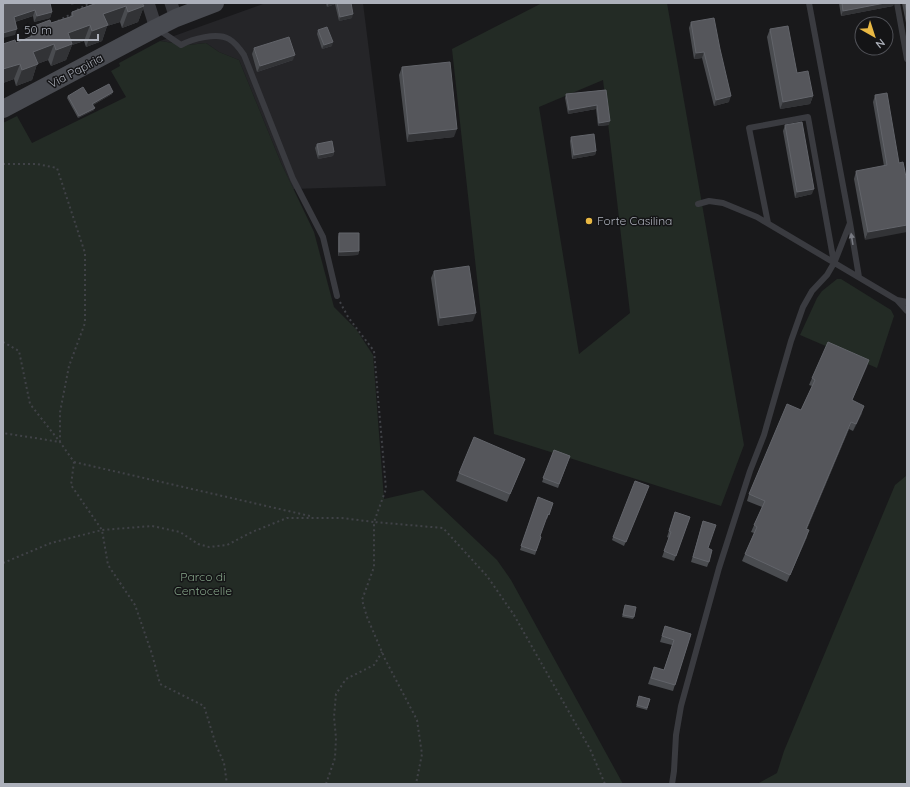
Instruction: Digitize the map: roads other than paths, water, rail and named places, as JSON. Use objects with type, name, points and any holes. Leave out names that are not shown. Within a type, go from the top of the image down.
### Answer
[{"type":"street","points":[[148,3],[156,28]]},
{"type":"street","name":"Via Papiria","points":[[3,110],[156,28],[173,11],[215,3]]},
{"type":"lane","points":[[809,3],[859,277]]},
{"type":"lane","points":[[897,3],[907,60]]},
{"type":"lane","points":[[156,28],[181,45],[191,40],[204,38],[221,36],[229,38],[236,44],[244,55],[293,179],[323,237],[337,296]]},
{"type":"lane","points":[[768,224],[749,128],[808,117],[834,263]]},
{"type":"lane","points":[[698,204],[710,201],[724,203],[757,217],[897,300],[907,311]]},
{"type":"lane","points":[[672,784],[676,735],[681,706],[719,568],[750,471],[764,436],[791,341],[803,308],[812,291],[827,275],[834,263],[850,223]]},
{"type":"lane","points":[[897,300],[907,302]]},
{"type":"place","name":"Forte Casilina","points":[[589,221]]},
{"type":"park label","name":"Parco di Centocelle","points":[[203,584]]}]
